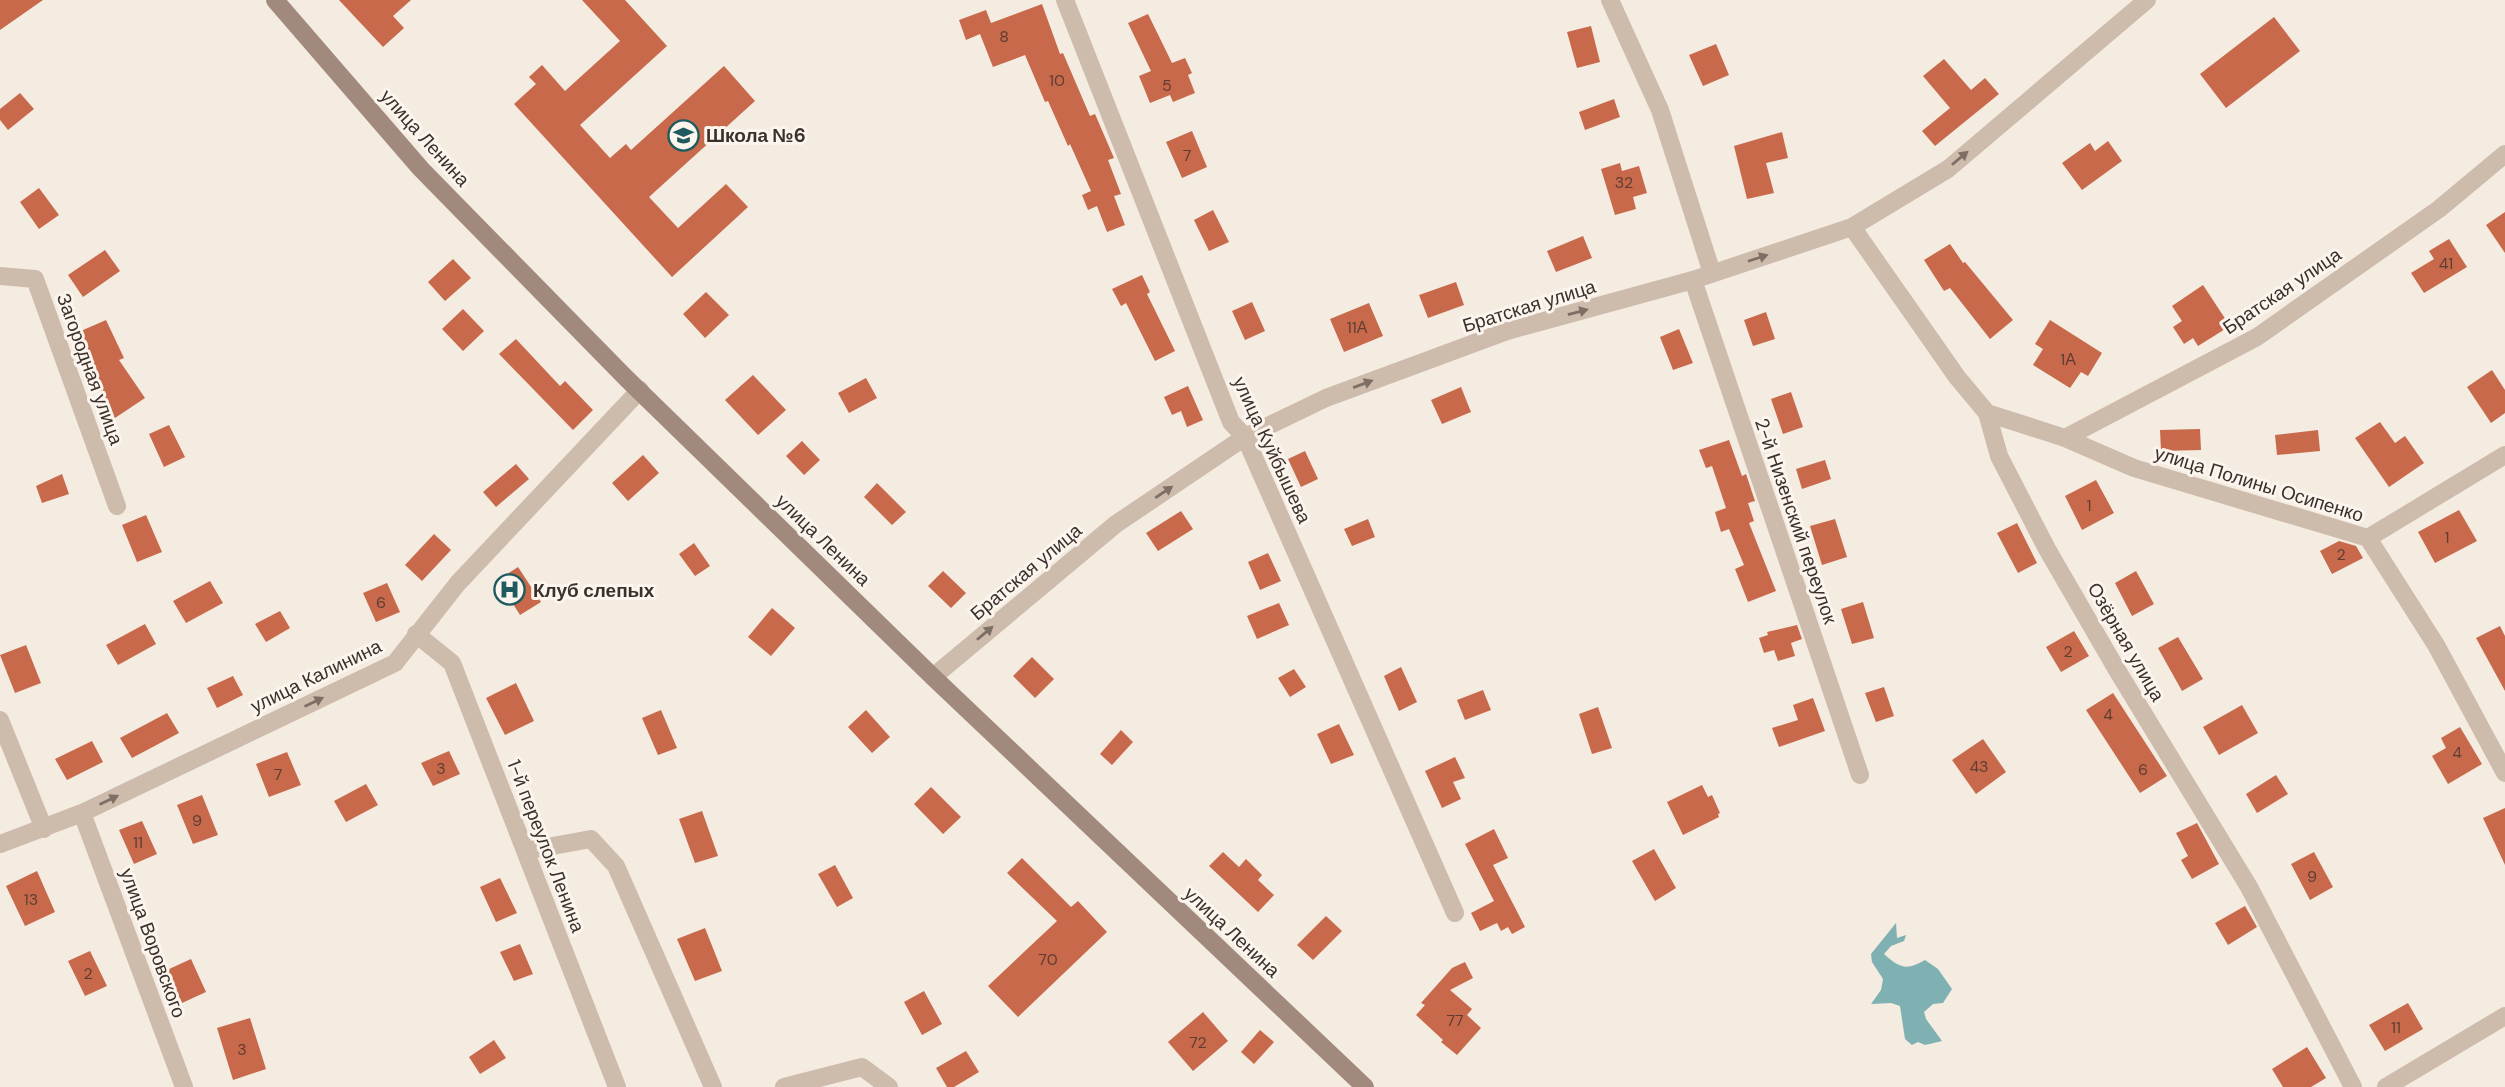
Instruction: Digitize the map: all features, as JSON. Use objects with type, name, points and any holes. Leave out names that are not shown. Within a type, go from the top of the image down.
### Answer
[{"type":"main road","name":"улица Ленина","points":[[275,0],[421,169],[640,390],[933,677],[1365,1087]]},
{"type":"street","name":"улица Куйбышева","points":[[1065,0],[1231,422],[1245,437],[1455,913]]},
{"type":"street","points":[[1610,0],[1660,110],[1712,273]]},
{"type":"street","name":"Братская улица","points":[[933,677],[1116,524],[1245,437],[1326,398],[1507,331],[1693,280],[1852,227],[1948,169],[2147,0]]},
{"type":"street","name":"Братская улица","points":[[2064,438],[2257,337],[2438,209],[2505,154]]},
{"type":"street","name":"Озёрная улица","points":[[1852,227],[1957,377],[1987,413],[1998,456],[2047,549],[2249,887],[2353,1087]]},
{"type":"street","name":"Загородная улица","points":[[0,276],[35,279],[117,506]]},
{"type":"street","name":"2-й Низенский переулок","points":[[1693,280],[1860,775]]},
{"type":"street","name":"улица Калинина","points":[[0,844],[82,813],[395,663],[458,583],[640,390]]},
{"type":"street","name":"улица Полины Осипенко","points":[[1987,413],[2064,438],[2134,468],[2368,538],[2505,455]]},
{"type":"street","points":[[2368,538],[2436,645],[2505,773]]},
{"type":"street","name":"1-й переулок Ленина","points":[[416,634],[452,663],[617,1087]]},
{"type":"street","points":[[0,720],[44,829]]},
{"type":"street","name":"улица Воровского","points":[[82,813],[184,1087]]},
{"type":"street","points":[[525,851],[591,839],[616,866],[713,1087]]},
{"type":"street","points":[[2385,1087],[2505,1016]]},
{"type":"street","points":[[784,1087],[862,1067],[889,1087]]},
{"type":"water","points":[[1896,923],[1897,938],[1906,935],[1904,941],[1891,946],[1884,954],[1894,962],[1908,967],[1925,960],[1938,969],[1952,989],[1943,1003],[1933,1004],[1924,1012],[1942,1041],[1925,1045],[1918,1042],[1912,1045],[1905,1039],[1900,1006],[1891,1003],[1871,1004],[1881,990],[1883,979],[1872,962],[1871,954]]},
{"type":"building","points":[[0,0],[43,0],[0,30]]},
{"type":"building","points":[[339,0],[411,0],[393,16],[404,28],[383,47]]},
{"type":"building","name":"Школа №6","points":[[582,0],[625,0],[667,46],[580,125],[610,158],[626,144],[631,150],[724,66],[755,101],[649,197],[678,228],[726,184],[748,207],[672,277],[514,104],[536,84],[529,77],[542,65],[565,91],[620,41]]},
{"type":"building","points":[[1042,4],[1060,54],[1063,53],[1090,116],[1095,114],[1114,158],[1108,160],[1121,194],[1114,196],[1125,225],[1107,232],[1097,206],[1088,210],[1082,195],[1091,191],[1048,101],[1045,102],[1025,55],[993,67],[980,34],[966,40],[959,20],[986,10],[991,23]]},
{"type":"building","points":[[1148,14],[1172,63],[1185,58],[1192,73],[1188,75],[1195,93],[1173,102],[1170,95],[1150,103],[1139,76],[1151,71],[1128,23]]},
{"type":"building","points":[[2274,17],[2300,51],[2226,108],[2200,74]]},
{"type":"building","points":[[1591,26],[1600,62],[1577,68],[1567,32]]},
{"type":"building","points":[[1716,44],[1729,75],[1703,86],[1689,55]]},
{"type":"building","points":[[1944,59],[1971,90],[1985,78],[1999,94],[1935,146],[1922,131],[1950,108],[1923,76]]},
{"type":"building","points":[[20,93],[34,109],[8,130],[0,120],[0,109]]},
{"type":"building","points":[[1614,99],[1620,117],[1585,130],[1579,112]]},
{"type":"building","points":[[1192,131],[1207,167],[1182,178],[1166,142]]},
{"type":"building","points":[[1782,132],[1788,158],[1766,163],[1774,193],[1747,199],[1734,146]]},
{"type":"building","points":[[2108,141],[2122,161],[2082,190],[2062,163],[2090,143],[2095,151]]},
{"type":"building","points":[[1620,163],[1622,171],[1639,166],[1647,193],[1633,197],[1636,209],[1615,215],[1601,169]]},
{"type":"building","points":[[39,188],[59,215],[39,229],[20,202]]},
{"type":"building","points":[[1213,210],[1229,242],[1209,251],[1194,220]]},
{"type":"building","points":[[2505,212],[2505,253],[2486,225]]},
{"type":"building","points":[[1583,236],[1592,258],[1556,272],[1547,251]]},
{"type":"building","points":[[2449,239],[2467,267],[2424,293],[2411,273],[2434,259],[2429,251]]},
{"type":"building","points":[[1950,244],[1963,263],[1965,262],[2013,320],[1990,339],[1950,288],[1944,291],[1924,260]]},
{"type":"building","points":[[105,250],[120,271],[83,297],[68,275]]},
{"type":"building","points":[[453,259],[471,278],[445,301],[428,282]]},
{"type":"building","points":[[1142,275],[1150,292],[1147,294],[1175,351],[1155,361],[1126,303],[1121,306],[1112,289]]},
{"type":"building","points":[[1456,282],[1464,305],[1428,318],[1419,295]]},
{"type":"building","points":[[2203,285],[2230,326],[2198,346],[2193,338],[2184,344],[2173,327],[2182,321],[2172,306]]},
{"type":"building","points":[[706,292],[729,315],[705,338],[683,314]]},
{"type":"building","points":[[1252,302],[1265,331],[1245,340],[1232,311]]},
{"type":"building","points":[[1369,303],[1383,336],[1344,352],[1330,319]]},
{"type":"building","points":[[463,309],[484,331],[463,351],[442,329]]},
{"type":"building","points":[[1766,312],[1775,339],[1753,346],[1744,320]]},
{"type":"building","points":[[106,320],[124,358],[119,360],[145,398],[115,418],[102,398],[104,397],[74,334]]},
{"type":"building","points":[[2050,320],[2102,353],[2088,376],[2081,372],[2070,388],[2033,365],[2043,349],[2035,344]]},
{"type":"building","points":[[1679,329],[1693,363],[1673,370],[1660,337]]},
{"type":"building","points":[[516,339],[560,386],[565,381],[593,410],[573,430],[499,354]]},
{"type":"building","points":[[2492,370],[2505,390],[2505,413],[2491,423],[2467,387]]},
{"type":"building","points":[[753,375],[786,410],[758,435],[725,400]]},
{"type":"building","points":[[866,378],[877,398],[849,413],[838,393]]},
{"type":"building","points":[[1188,386],[1203,420],[1187,427],[1181,411],[1172,415],[1164,397]]},
{"type":"building","points":[[1461,387],[1471,412],[1442,424],[1431,400]]},
{"type":"building","points":[[1791,392],[1803,427],[1783,434],[1771,399]]},
{"type":"building","points":[[2380,422],[2395,443],[2405,436],[2424,463],[2389,487],[2355,438]]},
{"type":"building","points":[[169,425],[185,457],[164,467],[149,434]]},
{"type":"building","points":[[2200,429],[2201,450],[2161,451],[2160,430]]},
{"type":"building","points":[[2318,430],[2320,451],[2277,455],[2275,435]]},
{"type":"building","points":[[1729,440],[1742,476],[1746,474],[1755,501],[1748,503],[1754,521],[1749,523],[1776,591],[1748,602],[1735,569],[1744,565],[1729,529],[1721,532],[1715,512],[1726,508],[1712,466],[1706,468],[1699,450]]},
{"type":"building","points":[[802,441],[820,460],[804,475],[786,456]]},
{"type":"building","points":[[1305,451],[1318,479],[1301,487],[1288,459]]},
{"type":"building","points":[[643,455],[659,473],[628,501],[612,483]]},
{"type":"building","points":[[1825,460],[1831,479],[1802,489],[1796,469]]},
{"type":"building","points":[[516,464],[529,479],[496,507],[483,492]]},
{"type":"building","points":[[62,474],[69,494],[42,503],[36,486]]},
{"type":"building","points":[[2096,480],[2114,513],[2082,530],[2065,496]]},
{"type":"building","points":[[877,483],[906,512],[892,525],[864,497]]},
{"type":"building","points":[[2459,510],[2477,541],[2435,563],[2418,532]]},
{"type":"building","points":[[1181,511],[1193,529],[1158,551],[1146,533]]},
{"type":"building","points":[[146,515],[162,552],[137,562],[122,525]]},
{"type":"building","points":[[1368,519],[1375,537],[1352,546],[1344,529]]},
{"type":"building","points":[[1835,519],[1847,557],[1822,565],[1810,526]]},
{"type":"building","points":[[2017,523],[2037,563],[2018,573],[1997,533]]},
{"type":"building","points":[[434,534],[451,550],[422,581],[405,565]]},
{"type":"building","points":[[2339,541],[2356,546],[2363,558],[2332,574],[2320,551]]},
{"type":"building","points":[[694,543],[710,566],[695,576],[679,554]]},
{"type":"building","points":[[1268,553],[1281,581],[1260,590],[1248,562]]},
{"type":"building","points":[[518,567],[541,602],[520,615],[498,580]]},
{"type":"building","points":[[943,571],[966,593],[951,608],[928,586]]},
{"type":"building","points":[[2136,571],[2154,604],[2132,616],[2115,583]]},
{"type":"building","points":[[210,581],[223,603],[186,623],[173,601]]},
{"type":"building","points":[[387,583],[400,612],[376,622],[363,593]]},
{"type":"building","points":[[1863,602],[1874,638],[1852,644],[1841,609]]},
{"type":"building","points":[[1279,603],[1289,625],[1257,639],[1247,616]]},
{"type":"building","points":[[772,608],[795,628],[771,656],[748,637]]},
{"type":"building","points":[[280,611],[290,628],[266,642],[255,624]]},
{"type":"building","points":[[145,624],[156,644],[118,665],[106,645]]},
{"type":"building","points":[[1797,625],[1802,639],[1791,643],[1795,656],[1778,661],[1774,650],[1764,653],[1759,638],[1768,635],[1767,632]]},
{"type":"building","points":[[2500,626],[2505,636],[2505,691],[2476,638]]},
{"type":"building","points":[[2074,631],[2089,656],[2061,672],[2046,647]]},
{"type":"building","points":[[2178,637],[2203,679],[2182,691],[2158,648]]},
{"type":"building","points":[[26,645],[41,683],[15,693],[0,655]]},
{"type":"building","points":[[1032,657],[1054,679],[1035,698],[1013,676]]},
{"type":"building","points":[[1401,667],[1417,702],[1399,711],[1384,676]]},
{"type":"building","points":[[1294,669],[1306,687],[1290,697],[1278,678]]},
{"type":"building","points":[[233,676],[243,695],[217,708],[207,688]]},
{"type":"building","points":[[516,683],[534,721],[505,735],[486,698]]},
{"type":"building","points":[[1884,687],[1894,716],[1876,722],[1865,693]]},
{"type":"building","points":[[1483,690],[1491,710],[1465,720],[1457,700]]},
{"type":"building","points":[[2113,693],[2167,776],[2140,793],[2086,710]]},
{"type":"building","points":[[1813,698],[1825,731],[1779,747],[1772,728],[1798,720],[1793,705]]},
{"type":"building","points":[[2242,705],[2258,733],[2219,755],[2203,727]]},
{"type":"building","points":[[1598,707],[1612,748],[1592,754],[1579,714]]},
{"type":"building","points":[[661,710],[677,748],[658,755],[642,718]]},
{"type":"building","points":[[866,710],[890,737],[872,753],[848,727]]},
{"type":"building","points":[[167,713],[179,733],[132,758],[120,738]]},
{"type":"building","points":[[1339,724],[1354,755],[1331,764],[1317,734]]},
{"type":"building","points":[[2460,727],[2482,764],[2448,784],[2432,756],[2446,748],[2441,738]]},
{"type":"building","points":[[1121,730],[1133,742],[1112,765],[1100,754]]},
{"type":"building","points":[[1983,739],[2006,772],[1976,794],[1952,760]]},
{"type":"building","points":[[92,741],[103,762],[67,780],[55,759]]},
{"type":"building","points":[[449,751],[460,774],[433,786],[421,763]]},
{"type":"building","points":[[287,752],[301,785],[269,797],[256,764]]},
{"type":"building","points":[[1455,757],[1465,778],[1453,782],[1461,799],[1442,808],[1425,771]]},
{"type":"building","points":[[2276,775],[2288,794],[2257,813],[2246,794]]},
{"type":"building","points":[[366,784],[378,805],[346,822],[334,801]]},
{"type":"building","points":[[1702,785],[1708,797],[1712,795],[1720,813],[1719,817],[1683,835],[1667,802]]},
{"type":"building","points":[[931,787],[961,817],[943,834],[914,804]]},
{"type":"building","points":[[202,795],[218,835],[193,844],[177,805]]},
{"type":"building","points":[[2505,808],[2505,865],[2483,818]]},
{"type":"building","points":[[702,811],[718,856],[695,863],[679,819]]},
{"type":"building","points":[[142,821],[157,854],[134,864],[119,830]]},
{"type":"building","points":[[2197,823],[2219,864],[2192,879],[2181,860],[2188,856],[2176,833]]},
{"type":"building","points":[[1494,829],[1508,858],[1493,865],[1525,927],[1512,934],[1508,927],[1501,931],[1497,923],[1480,931],[1471,913],[1494,901],[1465,844]]},
{"type":"building","points":[[1654,849],[1676,888],[1655,901],[1632,861]]},
{"type":"building","points":[[1223,852],[1239,867],[1246,859],[1262,875],[1258,880],[1274,895],[1258,912],[1209,866]]},
{"type":"building","points":[[2314,852],[2333,887],[2310,900],[2291,864]]},
{"type":"building","points":[[1022,858],[1071,907],[1078,901],[1107,932],[1018,1017],[988,986],[1057,921],[1007,873]]},
{"type":"building","points":[[835,865],[853,898],[837,907],[818,874]]},
{"type":"building","points":[[37,871],[55,912],[25,926],[6,886]]},
{"type":"building","points":[[500,878],[517,913],[496,922],[480,887]]},
{"type":"building","points":[[2245,906],[2257,927],[2228,945],[2215,923]]},
{"type":"building","points":[[1326,916],[1342,931],[1313,960],[1297,945]]},
{"type":"building","points":[[705,928],[722,971],[695,981],[677,939]]},
{"type":"building","points":[[520,944],[533,974],[514,981],[500,952]]},
{"type":"building","points":[[90,951],[107,986],[85,996],[68,961]]},
{"type":"building","points":[[191,959],[206,992],[182,1003],[167,970]]},
{"type":"building","points":[[1465,962],[1473,978],[1450,990],[1472,1009],[1467,1015],[1481,1028],[1457,1055],[1416,1015],[1425,1005],[1421,1003],[1452,968]]},
{"type":"building","points":[[924,991],[942,1024],[922,1035],[904,1002]]},
{"type":"building","points":[[2408,1003],[2423,1029],[2385,1051],[2369,1025]]},
{"type":"building","points":[[1203,1012],[1228,1041],[1193,1071],[1168,1042]]},
{"type":"building","points":[[250,1018],[266,1069],[233,1080],[217,1028]]},
{"type":"building","points":[[1260,1030],[1274,1042],[1254,1064],[1241,1052]]},
{"type":"building","points":[[494,1040],[506,1058],[480,1074],[469,1057]]},
{"type":"building","points":[[2307,1047],[2326,1078],[2311,1087],[2283,1087],[2272,1069]]},
{"type":"building","points":[[966,1051],[979,1072],[954,1087],[947,1087],[936,1068]]},
{"type":"place","name":"Школа №6","points":[[683,135]]},
{"type":"place","name":"Клуб слепых","points":[[510,590]]}]
